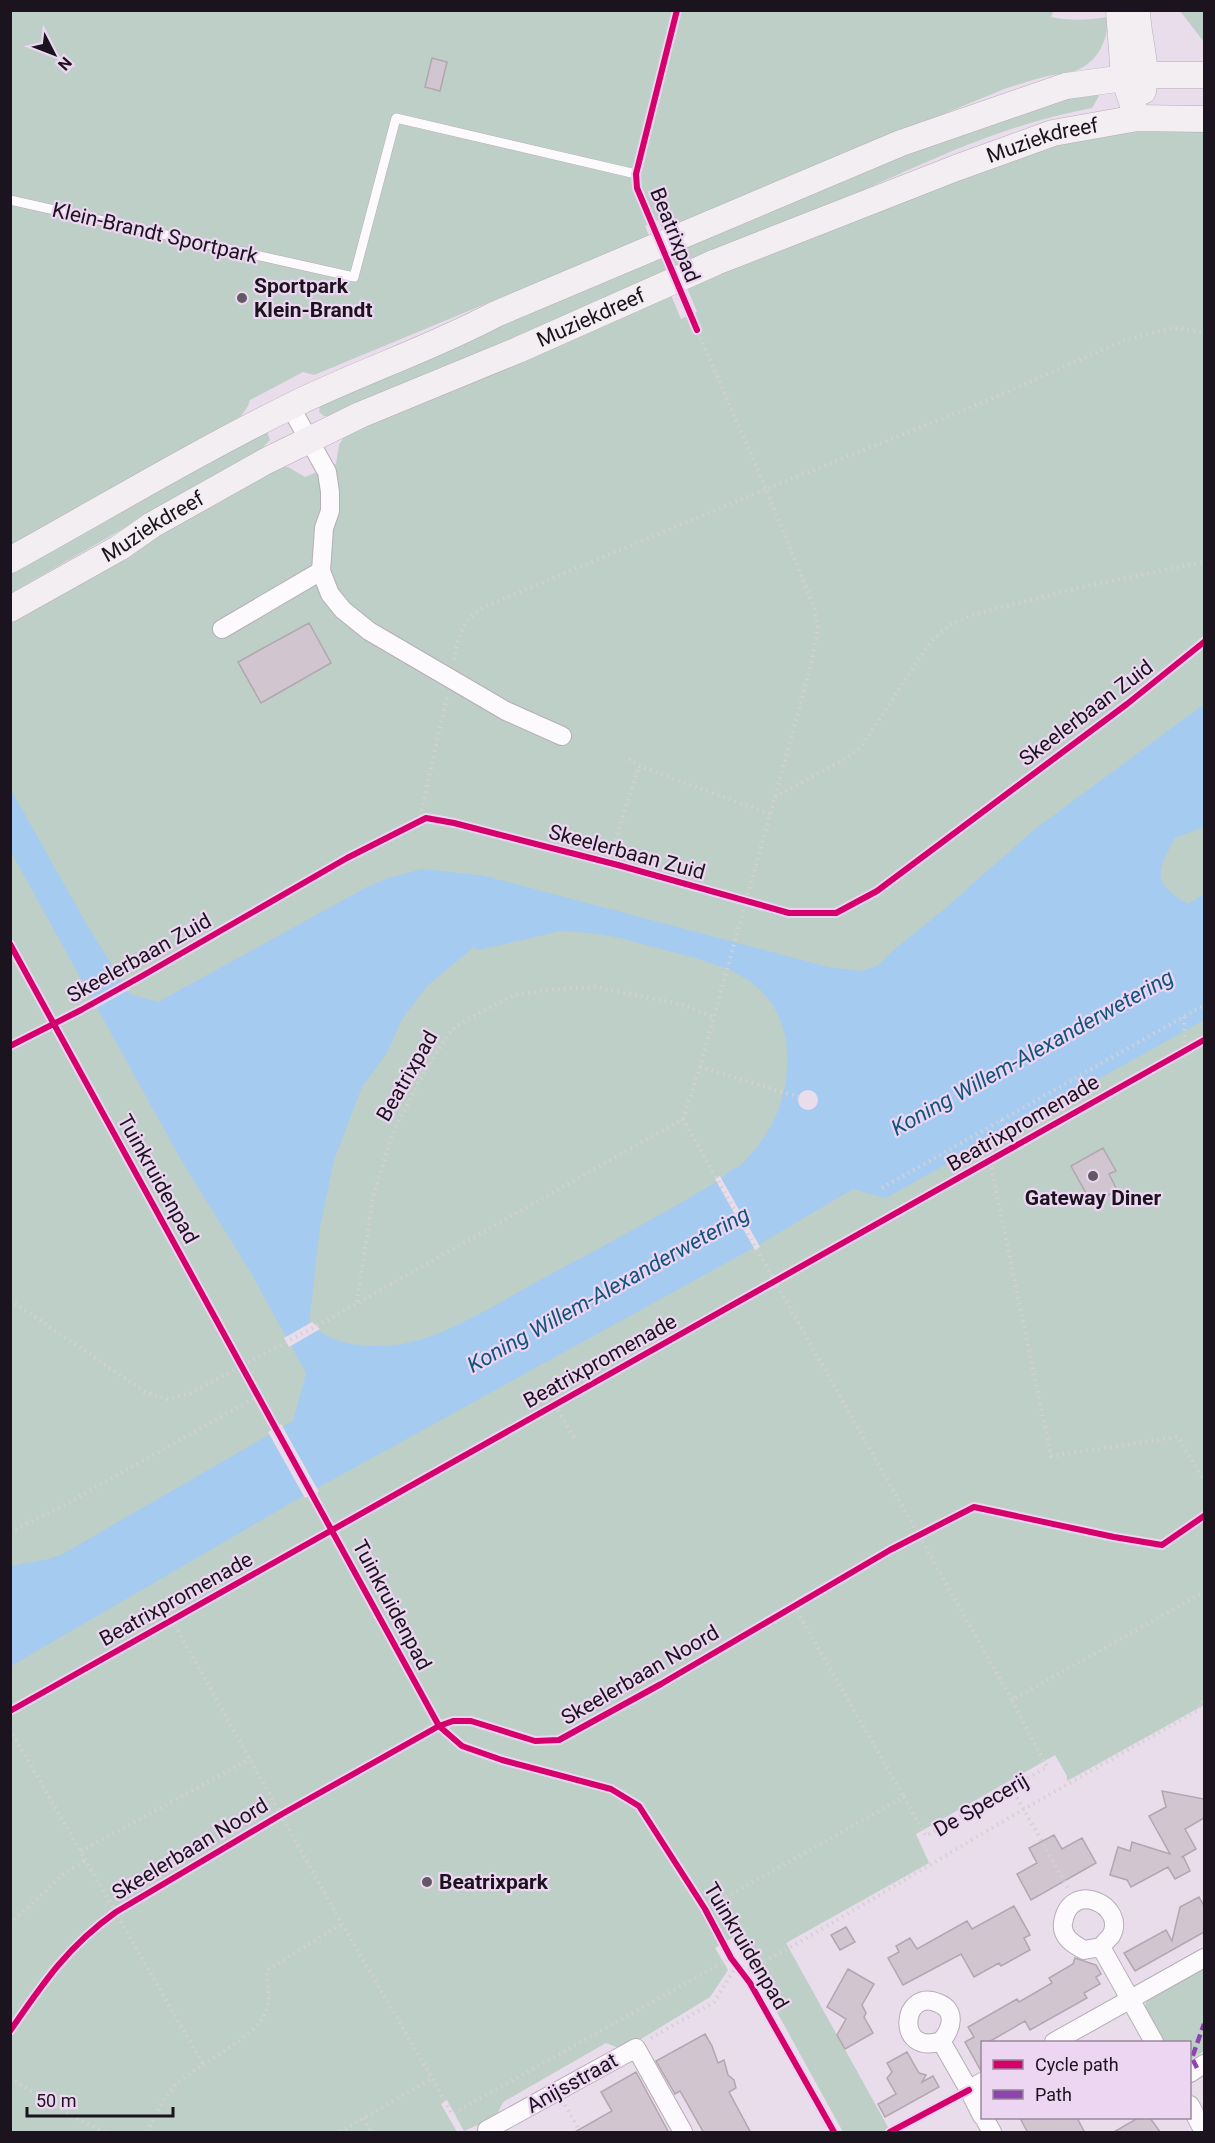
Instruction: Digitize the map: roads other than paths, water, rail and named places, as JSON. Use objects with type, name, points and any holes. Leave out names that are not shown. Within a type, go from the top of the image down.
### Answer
[{"type":"main road","points":[[1119,10],[1135,76]]},
{"type":"main road","points":[[1137,10],[1135,76],[1137,118]]},
{"type":"main road","name":"Muziekdreef","points":[[10,560],[251,425],[290,406],[456,335],[496,314],[901,143],[1066,86],[1135,76],[1204,75]]},
{"type":"main road","name":"Muziekdreef","points":[[10,609],[266,461],[360,415],[518,350],[716,262],[945,172],[1053,134],[1137,118],[1204,119]]},
{"type":"street","points":[[290,406],[327,472],[330,511],[324,528],[321,571],[330,594],[343,610],[369,631],[506,711],[562,736]]},
{"type":"street","points":[[222,629],[321,571]]},
{"type":"street","points":[[1088,1899],[1102,1903],[1112,1916],[1112,1934],[1101,1947],[1084,1950],[1069,1942],[1062,1927],[1065,1913],[1075,1902],[1088,1899]]},
{"type":"street","points":[[1101,1947],[1154,2041]]},
{"type":"street","points":[[1058,2041],[1204,1958]]},
{"type":"street","points":[[941,2041],[976,2086],[981,2108]]},
{"type":"street","name":"Anijsstraat","points":[[487,2131],[636,2048],[683,2133]]},
{"type":"street","points":[[1191,2072],[1204,2064]]},
{"type":"street","points":[[1191,2107],[1204,2132]]},
{"type":"street","points":[[984,2119],[992,2133]]},
{"type":"lane","name":"Klein-Brandt Sportpark","points":[[10,200],[354,277],[396,118],[636,174]]},
{"type":"water","name":"Koning Willem-Alexanderwetering","points":[[1204,704],[1204,827],[1175,838],[1164,860],[1160,876],[1168,889],[1188,904],[1204,894],[1204,1020],[886,1198],[853,1189],[755,1247],[303,1496],[11,1666],[11,1566],[61,1555],[293,1421],[306,1373],[251,1273],[180,1158],[11,852],[10,788],[87,925],[130,994],[158,1002],[367,887],[388,878],[423,869],[485,876],[828,967],[861,971],[877,966],[1034,830]],"holes":[[[560,931],[616,937],[705,961],[741,976],[766,996],[783,1027],[787,1063],[782,1099],[769,1129],[747,1159],[724,1177],[633,1230],[449,1328],[412,1342],[383,1346],[360,1345],[328,1336],[309,1323],[320,1227],[334,1160],[362,1087],[387,1053],[402,1019],[427,986],[474,947],[479,950]]]},
{"type":"place","name":"Sportpark Klein-Brandt","points":[[242,298]]},
{"type":"place","name":"Gateway Diner","points":[[1093,1176]]},
{"type":"place","name":"Beatrixpark","points":[[427,1882]]}]
